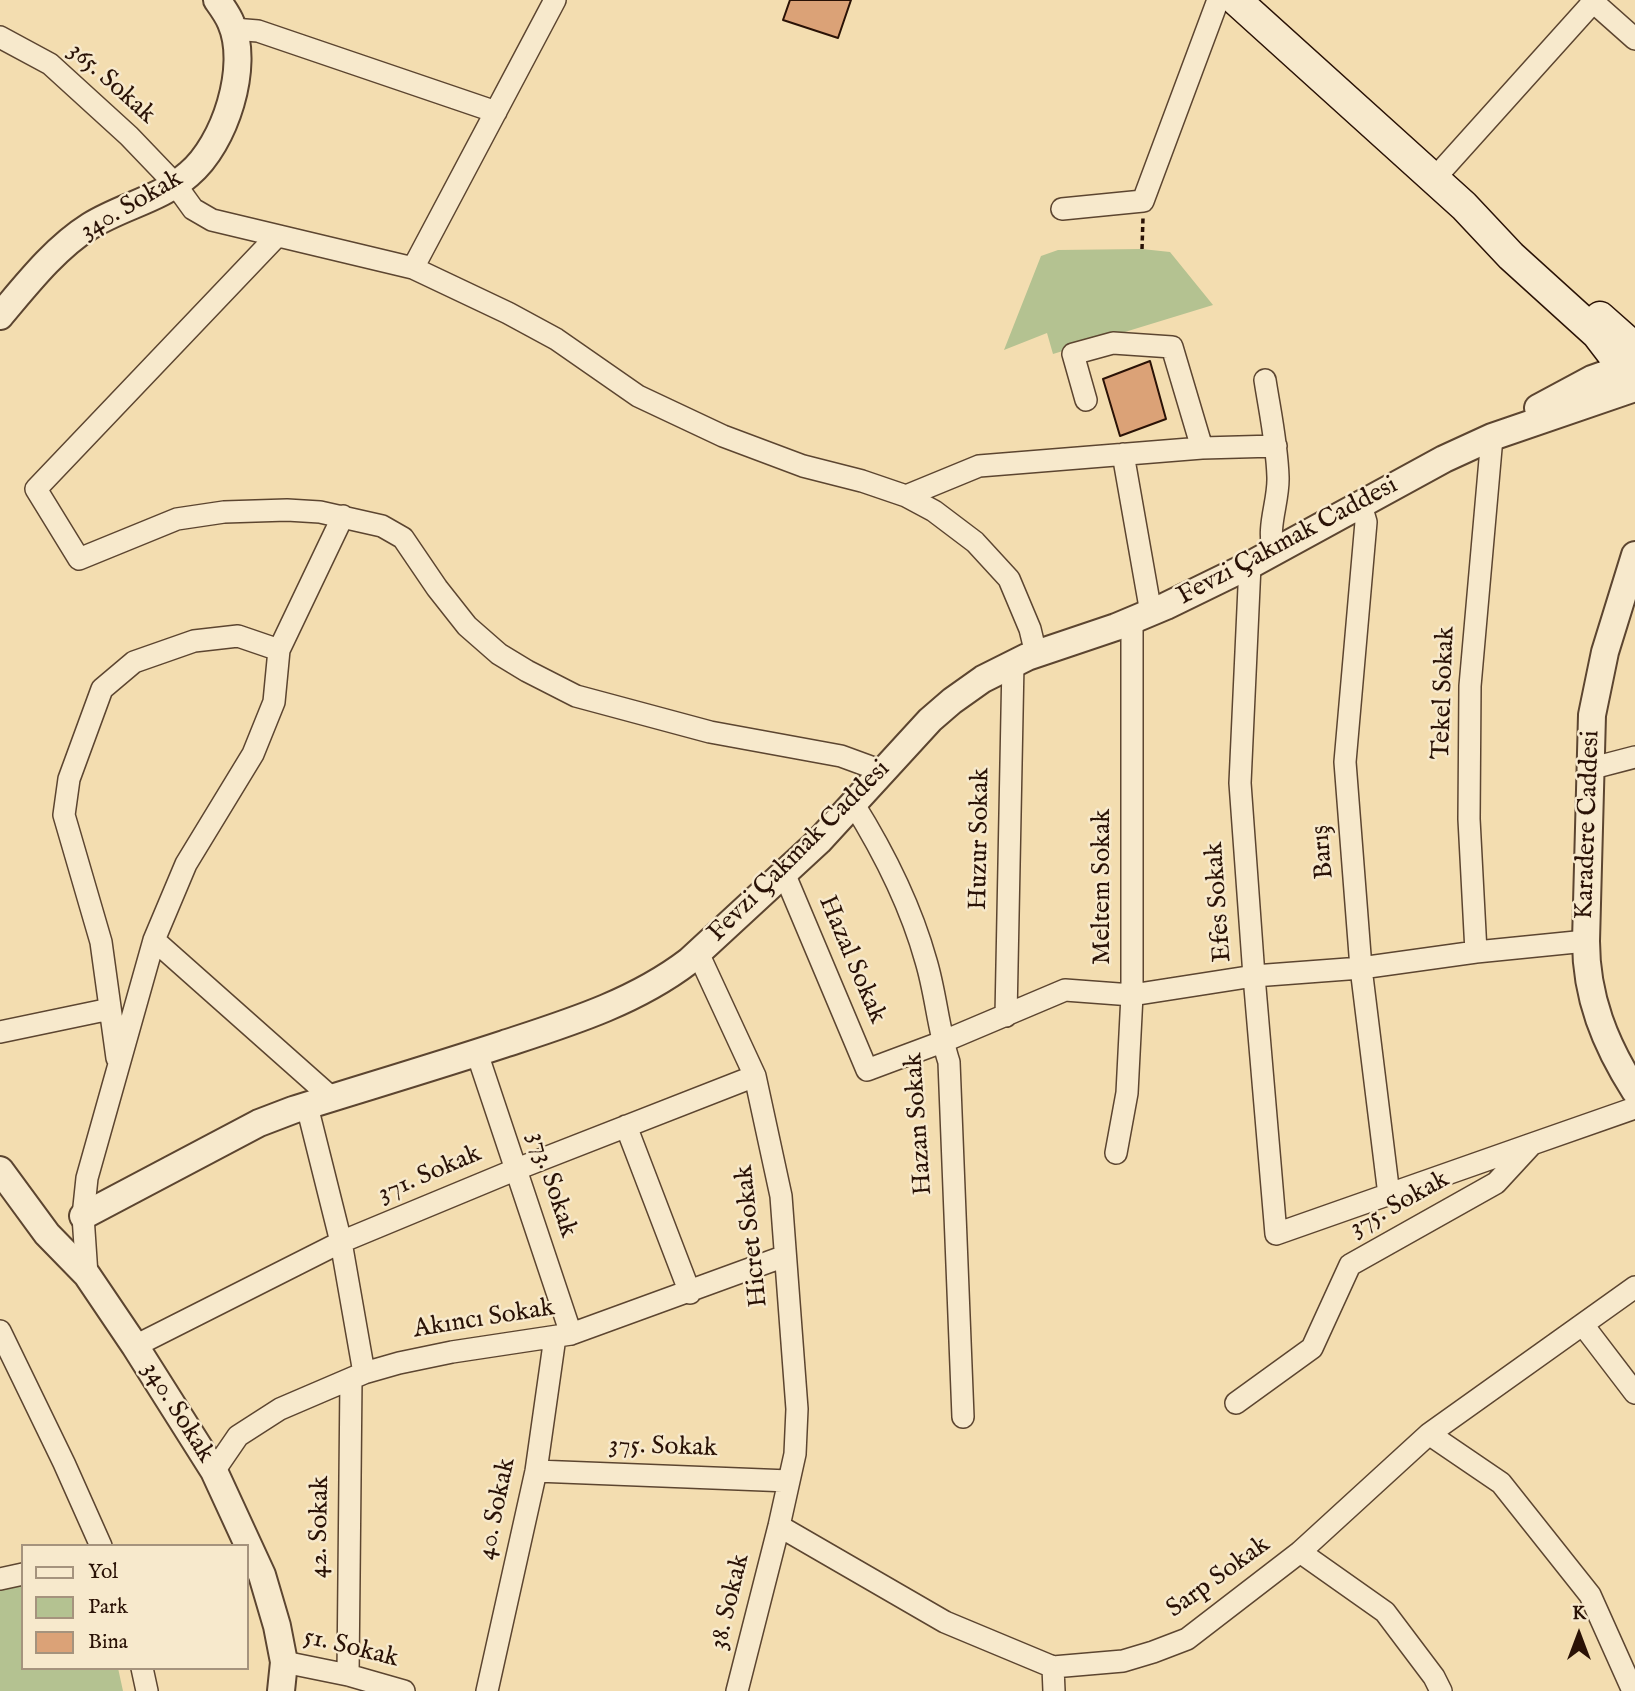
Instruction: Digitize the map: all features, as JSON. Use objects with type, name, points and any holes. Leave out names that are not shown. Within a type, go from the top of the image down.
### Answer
[{"type":"main road","points":[[1236,0],[1464,206],[1523,251],[1633,370]]},
{"type":"street","name":"340. Sokak","points":[[0,316],[45,264],[89,226],[174,184],[190,174],[205,158],[225,125],[234,90],[236,49],[233,29],[217,0]]},
{"type":"street","points":[[413,268],[555,0]]},
{"type":"street","points":[[1062,209],[1143,201],[1217,0]]},
{"type":"street","points":[[1434,179],[1593,1],[1635,39]]},
{"type":"street","points":[[233,29],[258,31],[496,112]]},
{"type":"street","name":"365. Sokak","points":[[0,37],[50,64],[129,136],[174,184],[193,209],[212,220],[413,268]]},
{"type":"street","points":[[277,236],[36,489],[79,559],[177,519],[224,512],[287,510],[343,516],[382,526],[403,538],[467,626],[499,654],[576,696],[710,732],[841,756],[882,771]]},
{"type":"street","name":"Huzur Sokak","points":[[413,268],[508,313],[556,340],[638,396],[723,436],[803,466],[906,496],[934,511],[975,542],[1009,579],[1030,629],[1024,658],[1006,1016]]},
{"type":"street","points":[[1086,400],[1073,354],[1113,343],[1172,346],[1202,448]]},
{"type":"street","name":"Fevzi Çakmak Caddesi","points":[[83,1216],[258,1123],[557,1027],[638,995],[666,979],[698,953],[819,841],[930,720],[983,679],[1024,658],[1141,617],[1251,565],[1444,459],[1492,437],[1536,408],[1581,385],[1609,372],[1633,370]]},
{"type":"street","points":[[1265,380],[1276,446],[1278,480],[1270,539],[1274,552]]},
{"type":"street","name":"Tekel Sokak","points":[[1476,952],[1469,819],[1470,686],[1492,437]]},
{"type":"street","points":[[906,496],[979,466],[1202,448],[1276,446]]},
{"type":"street","name":"Meltem Sokak","points":[[1116,1153],[1126,1093],[1132,995],[1141,617],[1123,454]]},
{"type":"street","name":"Barış","points":[[1361,505],[1366,522],[1345,762],[1362,968],[1389,1195]]},
{"type":"street","points":[[87,1275],[83,1216],[87,1178],[154,940],[186,864],[253,754],[274,702],[279,650],[343,516]]},
{"type":"street","name":"Karadere Caddesi","points":[[1635,555],[1596,687],[1589,769],[1586,941],[1592,999],[1609,1047],[1635,1091]]},
{"type":"street","name":"Efes Sokak","points":[[1251,565],[1240,783],[1276,1234],[1389,1195]]},
{"type":"street","points":[[118,1067],[102,942],[64,815],[69,779],[102,689],[134,662],[194,641],[238,636],[279,650]]},
{"type":"street","points":[[1589,769],[1635,757]]},
{"type":"street","name":"Hazan Sokak","points":[[853,803],[897,883],[926,961],[942,1042],[949,1062],[963,1417]]},
{"type":"street","name":"Hazal Sokak","points":[[784,873],[867,1070],[942,1042]]},
{"type":"street","points":[[154,940],[319,1102]]},
{"type":"street","points":[[942,1042],[1065,990],[1132,995],[1254,976],[1362,968],[1476,952],[1586,941]]},
{"type":"street","name":"Hicret Sokak","points":[[698,953],[755,1076],[781,1196],[797,1409],[795,1454],[779,1526]]},
{"type":"street","points":[[0,1032],[110,1009]]},
{"type":"street","name":"373. Sokak","points":[[477,1053],[517,1169],[563,1336]]},
{"type":"street","name":"371. Sokak","points":[[135,1346],[341,1242],[517,1169],[755,1076]]},
{"type":"street","name":"42. Sokak","points":[[319,1102],[358,1376],[348,1675]]},
{"type":"street","name":"375. Sokak","points":[[1236,1403],[1312,1348],[1350,1265],[1496,1183],[1532,1144],[1635,1108]]},
{"type":"street","points":[[626,1126],[690,1293]]},
{"type":"street","points":[[1389,1195],[1532,1144]]},
{"type":"street","name":"340. Sokak","points":[[0,1170],[47,1234],[87,1275],[214,1471],[262,1574],[284,1662],[281,1691]]},
{"type":"street","name":"Akıncı Sokak","points":[[214,1471],[238,1436],[280,1409],[358,1376],[399,1363],[452,1352],[563,1336],[690,1293],[785,1256]]},
{"type":"street","name":"Sarp Sokak","points":[[779,1526],[945,1622],[1053,1667],[1122,1661],[1187,1639],[1300,1552],[1429,1434],[1635,1287]]},
{"type":"street","points":[[1583,1325],[1635,1393]]},
{"type":"street","points":[[0,1331],[100,1544]]},
{"type":"street","name":"40. Sokak","points":[[487,1691],[563,1336]]},
{"type":"street","points":[[1429,1434],[1501,1483],[1590,1595],[1632,1679]]},
{"type":"street","name":"375. Sokak","points":[[536,1471],[789,1481]]},
{"type":"street","name":"38. Sokak","points":[[737,1691],[779,1526]]},
{"type":"street","points":[[1300,1552],[1385,1612],[1434,1677],[1441,1691]]},
{"type":"street","points":[[0,1578],[21,1574]]},
{"type":"street","name":"51. Sokak","points":[[284,1662],[348,1675],[404,1691]]},
{"type":"street","points":[[1053,1667],[1054,1691]]},
{"type":"street","points":[[142,1670],[147,1691]]},
{"type":"path","points":[[1142,249],[1143,201]]},
{"type":"green space","points":[[1142,249],[1170,252],[1213,305],[1053,354],[1047,333],[1004,350],[1041,256],[1058,250]]},
{"type":"green space","points":[[0,1584],[21,1584],[21,1670],[118,1670],[123,1691],[0,1691]]},
{"type":"building","points":[[790,0],[851,0],[838,38],[783,20]]},
{"type":"building","points":[[1150,361],[1166,419],[1120,436],[1103,379]]}]
